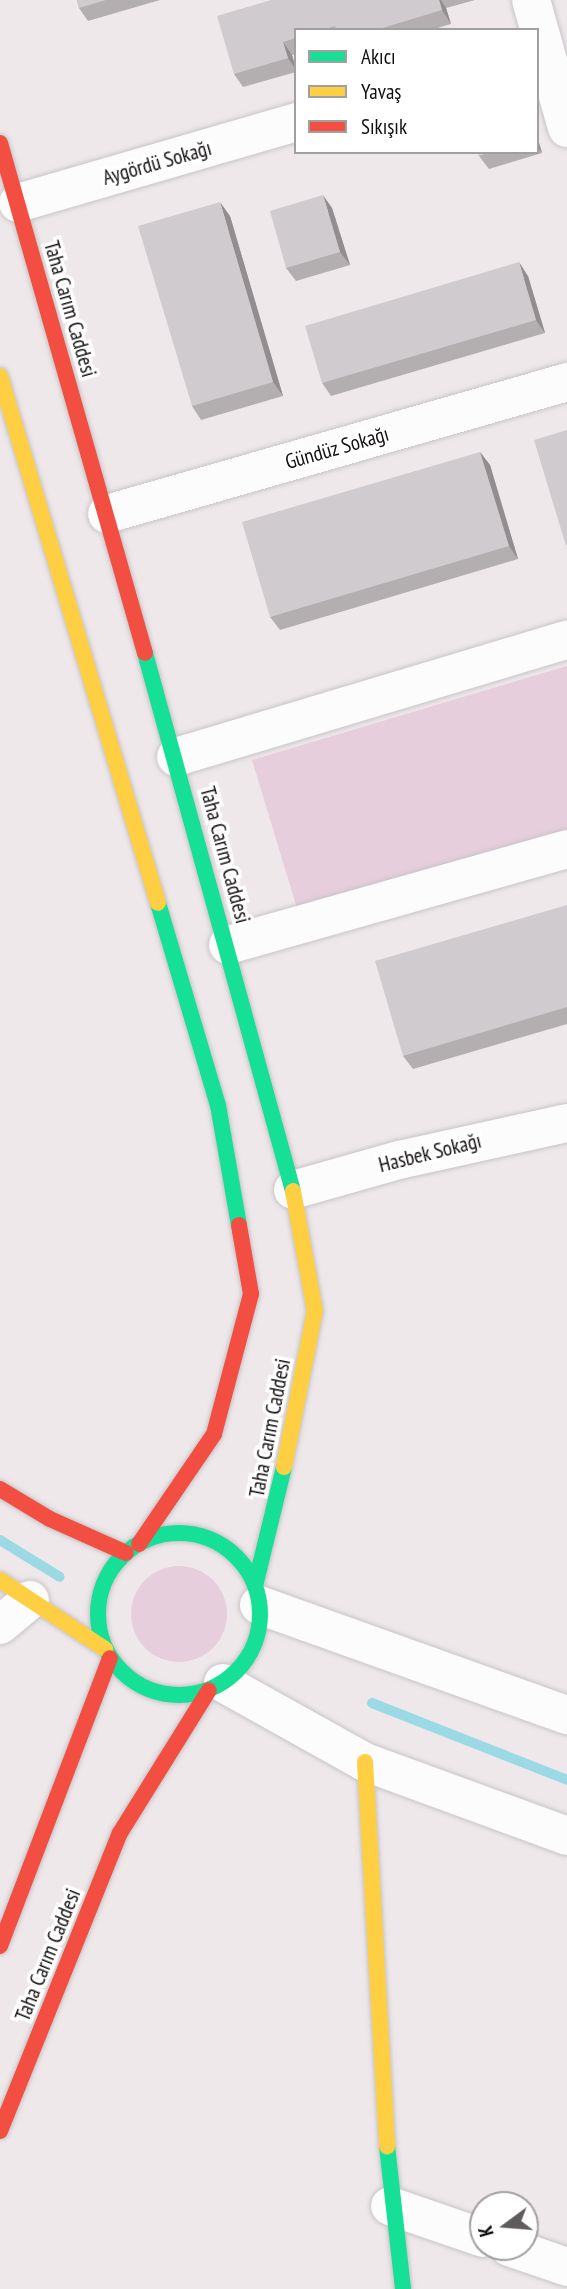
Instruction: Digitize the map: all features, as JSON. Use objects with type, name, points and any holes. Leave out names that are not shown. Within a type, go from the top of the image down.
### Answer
[{"type":"main road","name":"Taha Carım Caddesi","points":[[0,143],[228,945],[293,1190],[315,1311],[257,1595]]},
{"type":"main road","points":[[0,376],[218,1105],[251,1294],[214,1434],[132,1548],[105,1580],[99,1598],[98,1624],[108,1653],[0,1946]]},
{"type":"main road","points":[[0,1489],[50,1518],[132,1548],[165,1534],[193,1534],[219,1544],[240,1561],[257,1595],[253,1648],[216,1687],[181,1696],[154,1692],[129,1679],[108,1653],[15,1590]]},
{"type":"main road","name":"Taha Carım Caddesi","points":[[0,2132],[120,1833],[216,1687]]},
{"type":"main road","points":[[365,1762],[390,2206],[403,2289]]},
{"type":"street","points":[[531,0],[550,48],[567,128]]},
{"type":"street","name":"Aygördü Sokağı","points":[[18,203],[294,123]]},
{"type":"street","name":"Gündüz Sokağı","points":[[107,514],[567,382]]},
{"type":"street","points":[[176,757],[567,640]]},
{"type":"street","points":[[228,945],[567,849]]},
{"type":"street","name":"Hasbek Sokağı","points":[[293,1190],[399,1160],[567,1122]]},
{"type":"street","points":[[0,1625],[15,1590]]},
{"type":"street","points":[[257,1595],[567,1715]]},
{"type":"street","points":[[216,1687],[365,1762],[567,1836]]},
{"type":"street","points":[[390,2206],[469,2233]]},
{"type":"street","points":[[539,2257],[567,2267]]},
{"type":"shaded area","points":[[567,666],[567,834],[299,915],[252,760]]},
{"type":"shaded area","points":[[179,1566],[197,1569],[213,1580],[224,1596],[227,1614],[224,1632],[213,1648],[197,1659],[179,1662],[161,1659],[145,1648],[134,1632],[131,1614],[134,1596],[145,1580],[161,1569]]},
{"type":"building","points":[[77,0],[106,0],[79,8]]},
{"type":"building","points":[[271,0],[439,0],[442,10],[383,28],[294,28],[294,39],[283,42],[288,58],[234,74],[217,16]]},
{"type":"building","points":[[323,195],[340,252],[286,268],[270,211]]},
{"type":"building","points":[[220,202],[273,382],[192,406],[138,226]]},
{"type":"building","points":[[519,262],[536,320],[322,383],[305,326]]},
{"type":"building","points":[[567,430],[567,545],[566,546],[534,440]]},
{"type":"building","points":[[480,452],[509,546],[270,617],[242,522]]},
{"type":"building","points":[[567,905],[567,1007],[403,1056],[375,961]]},
{"type":"waterway","points":[[0,1540],[60,1577]]},
{"type":"waterway","points":[[372,1703],[567,1780]]},
{"type":"traffic: fast","points":[[145,653],[293,1191]]},
{"type":"traffic: fast","points":[[158,903],[218,1105],[239,1225]]},
{"type":"traffic: fast","points":[[255,1586],[284,1467]]},
{"type":"traffic: fast","points":[[179,1533],[210,1539],[236,1557],[254,1583],[260,1614],[254,1645],[236,1671],[210,1689],[179,1695],[148,1689],[122,1671],[104,1645],[98,1614],[104,1583],[122,1557],[148,1539],[179,1533]]},
{"type":"traffic: fast","points":[[387,2146],[403,2289]]},
{"type":"traffic: slow","points":[[0,376],[158,903]]},
{"type":"traffic: slow","points":[[284,1467],[315,1311],[293,1191]]},
{"type":"traffic: slow","points":[[0,1580],[105,1649]]},
{"type":"traffic: slow","points":[[365,1762],[387,2146]]},
{"type":"traffic: jam","points":[[0,143],[145,653]]},
{"type":"traffic: jam","points":[[139,1544],[214,1434],[251,1294],[239,1225]]},
{"type":"traffic: jam","points":[[0,1489],[50,1519],[126,1553]]},
{"type":"traffic: jam","points":[[0,1946],[110,1658]]},
{"type":"traffic: jam","points":[[0,2131],[120,1833],[209,1690]]}]
